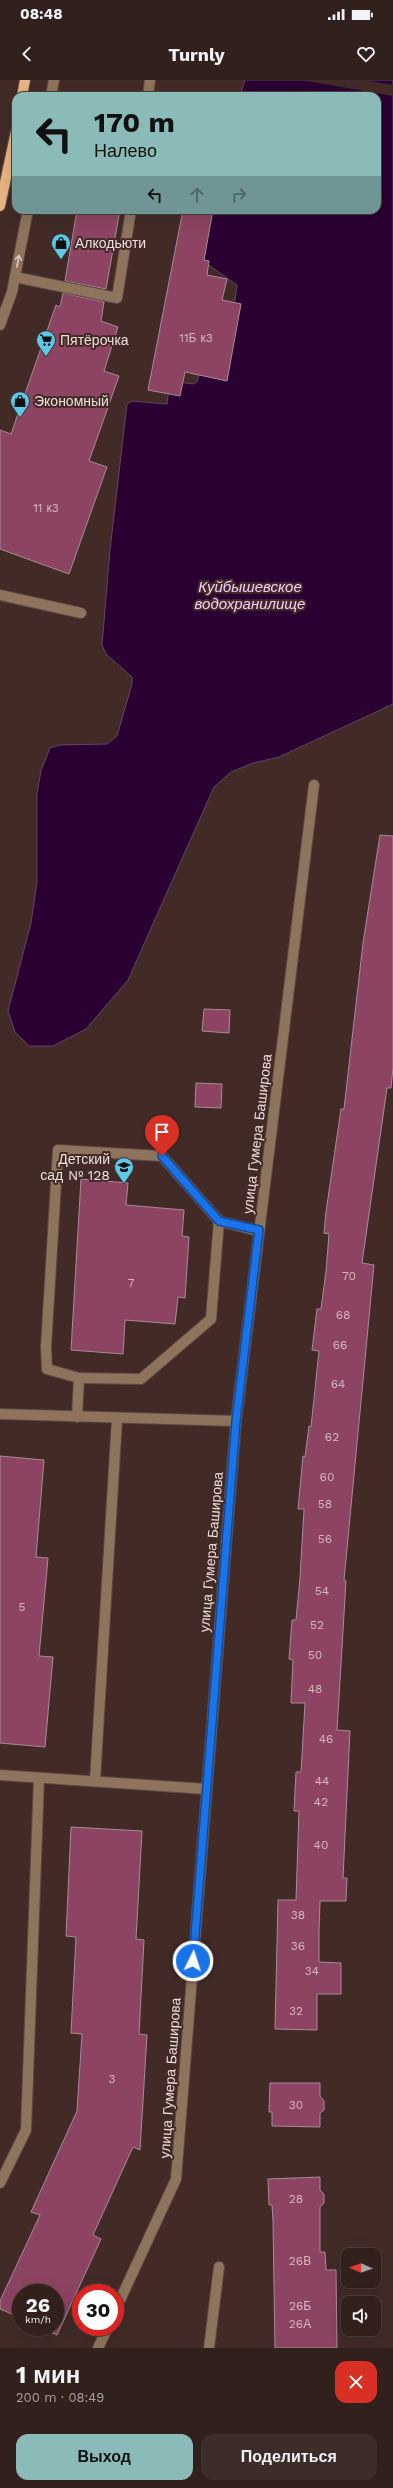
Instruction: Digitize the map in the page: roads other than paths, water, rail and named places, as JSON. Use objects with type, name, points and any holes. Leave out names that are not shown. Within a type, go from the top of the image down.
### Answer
[{"type":"main road","points":[[23,92],[25,80]]},
{"type":"main road","points":[[0,206],[12,150]]},
{"type":"street","points":[[51,92],[54,80]]},
{"type":"street","points":[[148,92],[150,80]]},
{"type":"street","points":[[0,325],[15,277],[27,214]]},
{"type":"street","points":[[15,277],[117,298],[130,214]]},
{"type":"street","points":[[0,595],[81,613]]},
{"type":"street","name":"улица Гумера Баширова","points":[[124,2292],[176,2179],[236,1421],[314,785]]},
{"type":"street","points":[[219,1221],[211,1318],[141,1379],[79,1378],[48,1369],[46,1347],[58,1150],[162,1156],[219,1221],[259,1230]]},
{"type":"street","points":[[77,1417],[79,1378]]},
{"type":"street","points":[[0,1414],[117,1419],[236,1421]]},
{"type":"street","points":[[95,1780],[117,1419]]},
{"type":"street","points":[[0,1775],[95,1780],[206,1790]]},
{"type":"street","points":[[0,2183],[26,2130],[39,1778]]},
{"type":"street","points":[[209,2348],[219,2267]]},
{"type":"street","points":[[98,2348],[104,2336]]},
{"type":"water","name":"Куйбышевское водохранилище","points":[[245,80],[393,80],[393,704],[279,757],[253,763],[231,772],[214,787],[128,980],[86,1029],[53,1046],[29,1046],[15,1032],[8,1011],[31,923],[37,882],[37,793],[41,771],[50,748],[60,745],[107,744],[117,736],[132,684],[132,677],[106,654],[102,645],[110,550],[127,404],[132,401],[167,404],[170,381],[193,384],[197,382],[199,375],[230,336],[237,285],[203,261],[210,214],[381,214],[381,92],[241,92]]},
{"type":"place","name":"Алкодьюти","points":[[61,260]]},
{"type":"place","name":"Пятёрочка","points":[[46,357]]},
{"type":"place","name":"Экономный","points":[[20,418]]},
{"type":"place","name":"Детский сад № 128","points":[[124,1184]]}]
